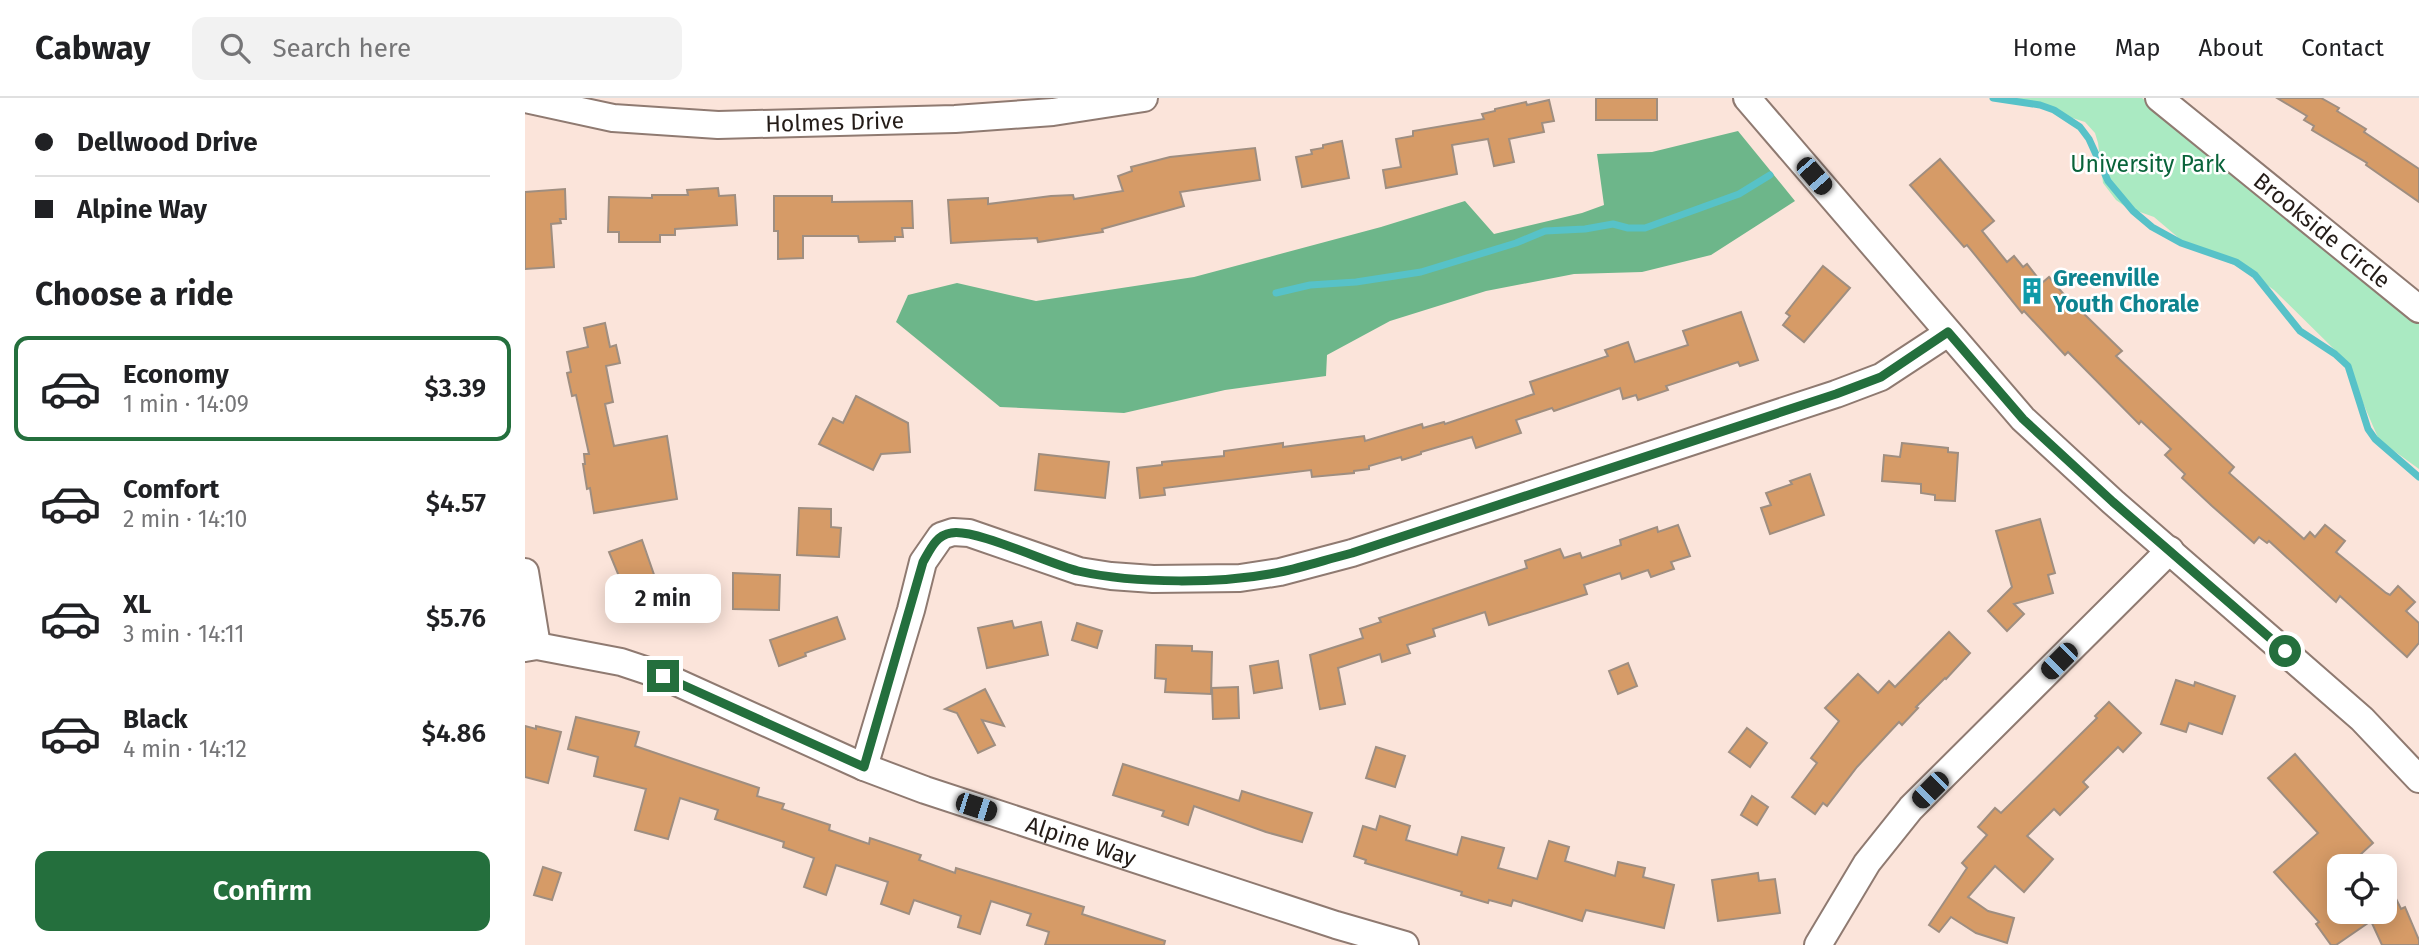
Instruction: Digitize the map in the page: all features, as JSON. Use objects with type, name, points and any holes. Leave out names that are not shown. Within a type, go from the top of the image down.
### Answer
[{"type":"street","name":"Holmes Drive","points":[[525,99],[613,118],[718,125],[872,110],[955,119],[1053,112],[1144,98]]},
{"type":"street","points":[[1747,98],[2023,419],[2113,502],[2362,719],[2419,779]]},
{"type":"street","name":"Brookside Circle","points":[[2159,98],[2419,309]]},
{"type":"street","points":[[864,767],[923,562],[941,536],[953,532],[969,533],[1045,561],[1079,571],[1111,576],[1206,580],[1280,572],[1365,549],[1836,394],[1881,377],[1948,332]]},
{"type":"street","points":[[1818,945],[1867,863],[1911,808],[2170,550]]},
{"type":"street","points":[[525,572],[531,647]]},
{"type":"street","name":"Alpine Way","points":[[531,647],[621,662],[663,676],[864,767],[1336,925],[1405,945]]},
{"type":"green space","name":"University Park","points":[[2010,98],[2142,98],[2419,322],[2419,469],[2379,440],[2351,375],[2338,353],[2274,290],[2246,270],[2187,245],[2154,217],[2126,207],[2116,200],[2103,183],[2098,143],[2095,133],[2085,122]]},
{"type":"green space","points":[[1738,131],[1795,201],[1711,255],[1642,272],[1574,274],[1486,291],[1390,321],[1327,355],[1326,376],[1225,390],[1124,413],[1000,407],[896,322],[908,295],[957,283],[1036,301],[1194,277],[1381,227],[1465,201],[1494,234],[1582,213],[1604,205],[1597,154],[1652,152]]},
{"type":"building","points":[[1596,98],[1657,98],[1657,120],[1596,120]]},
{"type":"building","points":[[2277,98],[2321,98],[2339,108],[2337,111],[2366,129],[2364,132],[2419,169],[2419,202],[2366,165],[2367,163],[2312,130],[2314,126],[2304,120],[2307,116]]},
{"type":"building","points":[[1549,100],[1554,121],[1542,123],[1544,132],[1509,139],[1514,162],[1494,166],[1488,139],[1452,145],[1457,174],[1386,188],[1383,170],[1401,167],[1396,139],[1413,136],[1413,131],[1484,119],[1482,114],[1495,109]]},
{"type":"building","points":[[1342,141],[1349,178],[1302,187],[1296,157],[1312,154],[1311,150],[1323,148],[1323,145]]},
{"type":"building","points":[[1255,148],[1260,180],[1180,192],[1184,206],[1102,229],[1103,232],[1038,242],[1037,238],[951,243],[948,200],[988,198],[988,204],[1051,196],[1073,195],[1074,199],[1123,191],[1118,176],[1132,171],[1131,167],[1170,157]]},
{"type":"building","points":[[1940,159],[1994,221],[1982,231],[2007,262],[2014,256],[2023,267],[2027,264],[2042,283],[2049,277],[2078,311],[2122,351],[2116,356],[2234,467],[2229,473],[2304,539],[2310,532],[2315,537],[2325,525],[2345,541],[2336,552],[2386,593],[2390,595],[2398,586],[2415,602],[2406,611],[2419,623],[2419,643],[2407,657],[2340,596],[2336,602],[2269,541],[2267,543],[2259,537],[2254,543],[2212,506],[2182,478],[2185,474],[2165,455],[2171,449],[2141,421],[2139,424],[2068,352],[2065,355],[2024,311],[2022,313],[1967,245],[1964,247],[1910,185]]},
{"type":"building","points":[[718,188],[719,196],[735,195],[737,225],[675,229],[675,235],[660,235],[660,242],[619,242],[619,232],[608,232],[609,197],[652,198],[652,195],[688,195],[687,190]]},
{"type":"building","points":[[565,189],[566,219],[560,219],[561,223],[551,224],[554,267],[525,269],[525,192]]},
{"type":"building","points":[[774,196],[832,196],[832,202],[912,201],[913,228],[902,228],[903,237],[895,237],[895,241],[859,242],[858,236],[803,236],[803,258],[778,259],[778,231],[774,231]]},
{"type":"building","points":[[1823,266],[1850,288],[1804,342],[1783,325],[1790,316],[1786,313]]},
{"type":"building","points":[[1741,312],[1758,360],[1740,366],[1738,362],[1666,386],[1668,390],[1638,400],[1636,395],[1623,399],[1620,388],[1554,411],[1552,408],[1516,420],[1521,433],[1476,448],[1472,437],[1402,460],[1401,457],[1369,466],[1369,469],[1354,473],[1312,477],[1311,470],[1164,488],[1165,495],[1140,498],[1137,468],[1162,465],[1162,462],[1224,456],[1224,451],[1283,443],[1283,447],[1364,436],[1365,441],[1422,424],[1423,428],[1444,422],[1445,424],[1534,394],[1530,382],[1608,356],[1605,350],[1628,342],[1635,362],[1688,345],[1683,331]]},
{"type":"building","points":[[605,323],[610,347],[616,345],[620,363],[606,366],[613,402],[605,404],[614,446],[667,436],[677,499],[594,513],[583,464],[584,454],[589,454],[576,395],[572,396],[567,373],[571,372],[567,352],[588,347],[584,328]]},
{"type":"building","points":[[856,396],[908,423],[910,452],[881,454],[873,470],[819,444],[833,418],[843,423]]},
{"type":"building","points":[[1902,443],[1948,448],[1948,452],[1958,453],[1955,501],[1935,500],[1935,495],[1921,493],[1921,484],[1882,481],[1884,455],[1900,457]]},
{"type":"building","points":[[1039,454],[1109,462],[1105,498],[1035,490]]},
{"type":"building","points":[[1810,474],[1824,515],[1770,534],[1761,508],[1771,505],[1766,493]]},
{"type":"building","points":[[799,508],[831,509],[831,527],[841,528],[839,557],[797,555]]},
{"type":"building","points":[[2040,519],[2055,573],[2048,575],[2053,593],[2014,604],[2024,614],[2007,631],[1988,611],[2012,587],[1996,531]]},
{"type":"building","points":[[1678,525],[1690,556],[1671,562],[1674,569],[1651,577],[1648,570],[1622,579],[1620,573],[1584,585],[1587,594],[1489,625],[1485,612],[1433,629],[1435,636],[1407,645],[1410,653],[1382,662],[1380,654],[1338,668],[1345,704],[1320,709],[1310,655],[1363,638],[1360,629],[1381,622],[1379,618],[1527,568],[1525,561],[1560,549],[1564,558],[1580,553],[1582,558],[1621,545],[1620,540],[1657,527],[1658,532]]},
{"type":"building","points":[[642,540],[660,592],[655,594],[659,606],[641,612],[637,600],[630,603],[609,552]]},
{"type":"building","points":[[733,573],[780,575],[779,610],[733,609]]},
{"type":"building","points":[[837,617],[845,639],[805,653],[806,656],[779,666],[770,640]]},
{"type":"building","points":[[1012,621],[1014,628],[1041,622],[1048,655],[987,668],[978,628]]},
{"type":"building","points":[[1077,623],[1102,631],[1097,648],[1072,640]]},
{"type":"building","points":[[1949,632],[1970,653],[1916,707],[1918,708],[1902,725],[1899,722],[1857,767],[1827,806],[1823,803],[1815,814],[1792,797],[1817,763],[1811,758],[1839,721],[1825,708],[1858,674],[1878,693],[1889,681],[1895,687]]},
{"type":"building","points":[[1156,645],[1192,646],[1192,651],[1212,652],[1211,694],[1165,692],[1166,679],[1155,678]]},
{"type":"building","points":[[1278,661],[1282,688],[1254,693],[1250,666]]},
{"type":"building","points":[[1628,663],[1637,686],[1618,694],[1609,671]]},
{"type":"building","points":[[2176,680],[2194,686],[2195,682],[2235,696],[2222,734],[2189,723],[2186,732],[2161,724]]},
{"type":"building","points":[[1238,687],[1239,718],[1213,719],[1212,688]]},
{"type":"building","points":[[985,689],[1004,726],[982,720],[995,745],[978,753],[957,713],[945,709]]},
{"type":"building","points":[[2109,702],[2141,733],[2123,752],[2118,747],[2083,782],[2088,787],[2060,815],[2054,809],[2027,836],[2053,859],[2024,892],[1995,866],[1968,897],[1988,911],[2014,918],[2007,943],[1976,933],[1951,917],[1939,932],[1929,925],[1967,868],[1962,863],[1987,835],[1978,827],[1995,808],[2001,813],[2097,718],[2095,716]]},
{"type":"building","points":[[576,717],[639,732],[635,746],[759,788],[757,796],[784,804],[782,809],[830,825],[829,830],[869,844],[870,838],[921,855],[919,860],[955,873],[956,868],[1084,907],[1082,914],[1165,941],[1164,945],[1045,945],[1049,932],[1027,925],[1031,914],[991,901],[980,934],[958,927],[961,916],[914,900],[909,914],[881,904],[888,882],[836,865],[826,895],[804,887],[814,858],[783,847],[784,842],[715,819],[718,810],[680,798],[668,839],[635,830],[646,789],[594,776],[598,757],[568,749]]},
{"type":"building","points":[[525,726],[561,732],[548,783],[525,777]]},
{"type":"building","points":[[1747,728],[1767,743],[1750,767],[1729,752]]},
{"type":"building","points":[[1376,747],[1405,756],[1395,787],[1366,778]]},
{"type":"building","points":[[2295,754],[2373,843],[2361,854],[2327,854],[2327,924],[2367,924],[2336,945],[2331,945],[2316,924],[2319,922],[2274,872],[2318,833],[2268,778]]},
{"type":"building","points":[[1123,764],[1239,801],[1242,791],[1312,813],[1302,842],[1194,806],[1188,825],[1162,816],[1164,811],[1113,795]]},
{"type":"building","points":[[1752,796],[1768,807],[1757,825],[1741,815]]},
{"type":"building","points":[[1380,816],[1410,826],[1406,840],[1457,855],[1462,837],[1504,848],[1498,868],[1537,879],[1549,841],[1569,847],[1565,861],[1615,876],[1618,862],[1645,868],[1643,877],[1674,885],[1664,928],[1586,910],[1582,921],[1513,900],[1511,906],[1489,900],[1488,903],[1461,895],[1462,892],[1365,863],[1366,860],[1354,856],[1363,826],[1376,830]]},
{"type":"building","points":[[543,867],[561,873],[552,900],[534,895]]},
{"type":"building","points":[[1758,873],[1759,881],[1775,879],[1780,913],[1718,921],[1712,880]]},
{"type":"building","points":[[2397,901],[2401,909],[2405,907],[2419,945],[2382,945],[2372,924],[2397,924]]},
{"type":"waterway","points":[[1993,98],[2040,105],[2054,110],[2080,127],[2089,139],[2108,181],[2133,211],[2152,227],[2181,243],[2236,262],[2255,275],[2300,331],[2348,366],[2368,429],[2375,439],[2419,477]]},
{"type":"waterway","points":[[1276,293],[1310,285],[1356,282],[1421,272],[1516,243],[1545,231],[1585,229],[1613,224],[1628,228],[1645,228],[1739,194],[1770,175]]},
{"type":"place","name":"Greenville Youth Chorale","points":[[2032,291]]},
{"type":"route","points":[[663,676],[864,767],[923,562],[941,536],[953,532],[969,533],[1045,561],[1079,571],[1111,576],[1206,580],[1280,572],[1352,553],[1836,394],[1881,377],[1948,332],[2023,419],[2113,502],[2285,651]]}]
